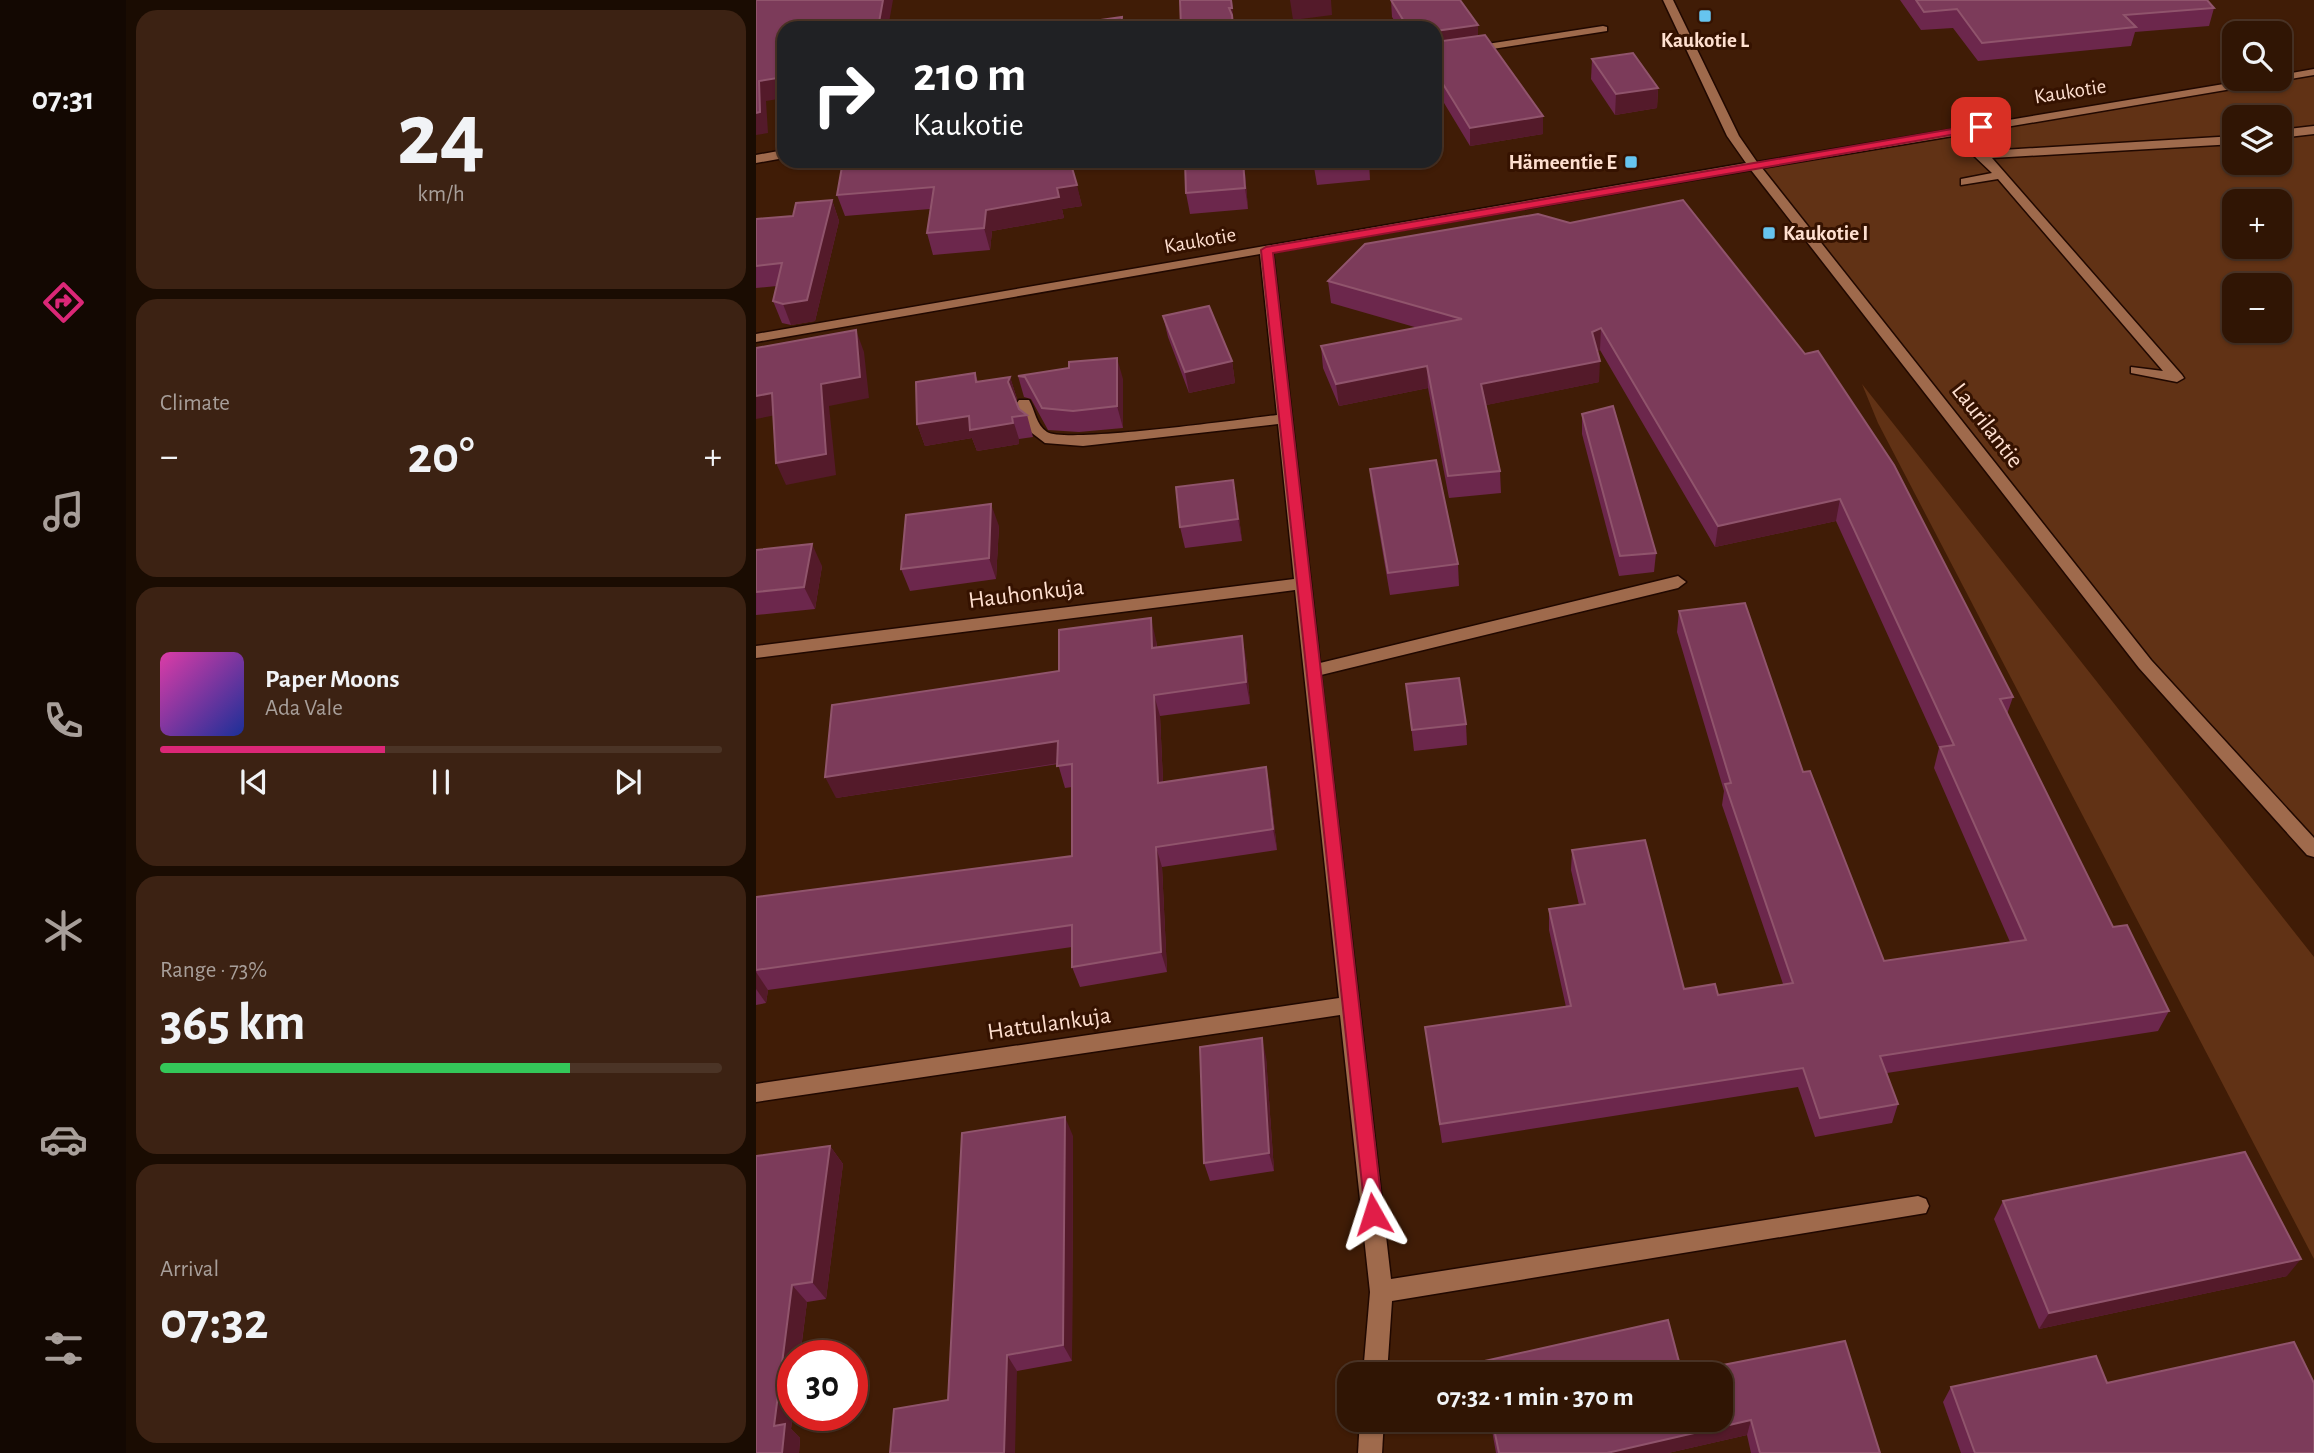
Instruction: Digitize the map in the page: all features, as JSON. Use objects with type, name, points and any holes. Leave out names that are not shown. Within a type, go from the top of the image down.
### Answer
[{"type":"street","name":"Laurilantie","points":[[1668,0],[1733,136],[1753,165],[2145,664],[2314,850]]},
{"type":"street","points":[[1442,54],[1603,29]]},
{"type":"street","points":[[2292,76],[2314,72]]},
{"type":"street","name":"Kaukotie","points":[[756,338],[1753,165],[2222,87]]},
{"type":"street","points":[[2292,133],[2314,130]]},
{"type":"street","points":[[1954,131],[1983,155],[2177,377],[2136,370]]},
{"type":"street","points":[[1983,155],[2222,140]]},
{"type":"street","points":[[756,159],[777,155]]},
{"type":"street","points":[[1965,182],[2001,175]]},
{"type":"street","points":[[1266,250],[1381,1292],[1376,1362]]},
{"type":"street","points":[[1024,402],[1033,427],[1045,438],[1083,441],[1284,419]]},
{"type":"street","points":[[1313,671],[1678,582]]},
{"type":"street","name":"Hauhonkuja","points":[[756,652],[1301,584]]},
{"type":"street","name":"Hattulankuja","points":[[756,1093],[1350,1005]]},
{"type":"street","points":[[1381,1292],[1918,1206]]},
{"type":"street","points":[[1370,1453],[1371,1432]]},
{"type":"shaded area","points":[[2314,72],[2314,850],[2145,664],[1753,165],[2222,87],[2222,91],[2292,91],[2292,76]]},
{"type":"shaded area","points":[[1862,384],[2314,957],[2314,1259],[1878,423]]},
{"type":"building","points":[[756,0],[883,0],[879,21],[777,21],[777,78],[759,81],[760,112],[756,113]]},
{"type":"building","points":[[1180,0],[1231,0],[1232,8],[1229,8],[1232,21],[1181,21]]},
{"type":"building","points":[[1391,0],[1460,0],[1478,25],[1442,30],[1442,21],[1404,21]]},
{"type":"building","points":[[1916,0],[2207,0],[2214,8],[2124,15],[2136,27],[1982,43],[1957,9],[1924,12]]},
{"type":"building","points":[[1122,17],[1122,21],[1094,21]]},
{"type":"building","points":[[1485,35],[1543,116],[1470,128],[1442,82],[1442,41]]},
{"type":"building","points":[[1633,53],[1658,88],[1616,94],[1592,59]]},
{"type":"building","points":[[842,168],[1072,168],[1077,185],[1057,188],[1059,197],[986,210],[984,228],[927,233],[934,187],[837,195]]},
{"type":"building","points":[[1185,168],[1244,168],[1245,188],[1186,193]]},
{"type":"building","points":[[832,200],[807,300],[783,304],[773,301],[782,263],[756,266],[756,219],[793,216],[796,203]]},
{"type":"building","points":[[1683,200],[1805,354],[1818,351],[1894,465],[2013,697],[2000,699],[2113,927],[2127,925],[2169,1011],[1880,1056],[1898,1104],[1820,1118],[1803,1068],[1440,1124],[1425,1027],[1571,1006],[1549,909],[1585,904],[1572,850],[1645,840],[1684,989],[1715,984],[1718,995],[1793,983],[1725,784],[1731,783],[1679,611],[1745,603],[1803,772],[1810,771],[1884,961],[2026,940],[1940,747],[1954,745],[1840,499],[1718,526],[1601,328],[1592,332],[1600,361],[1481,384],[1500,471],[1448,476],[1427,366],[1336,384],[1321,346],[1462,319],[1328,281],[1365,244],[1538,214],[1570,223]]},
{"type":"building","points":[[1209,306],[1232,361],[1185,372],[1163,316]]},
{"type":"building","points":[[856,330],[860,377],[821,384],[826,454],[776,463],[772,393],[756,396],[756,348]]},
{"type":"building","points":[[1117,358],[1117,406],[1073,411],[1042,408],[1025,377],[1018,376],[1069,368],[1069,362]]},
{"type":"building","points":[[975,373],[976,382],[1010,377],[1008,382],[1019,409],[1027,415],[1012,417],[1013,423],[970,430],[969,416],[917,424],[916,382]]},
{"type":"building","points":[[1613,406],[1656,553],[1620,556],[1582,414]]},
{"type":"building","points":[[1436,460],[1458,564],[1388,573],[1370,469]]},
{"type":"building","points":[[1233,480],[1238,519],[1180,527],[1176,487]]},
{"type":"building","points":[[991,504],[989,558],[901,569],[906,515]]},
{"type":"building","points":[[812,544],[804,587],[756,592],[756,550]]},
{"type":"building","points":[[1151,618],[1152,648],[1242,636],[1246,682],[1154,695],[1158,783],[1266,767],[1273,829],[1156,847],[1161,952],[1072,967],[1072,925],[756,970],[756,897],[1072,856],[1072,764],[1057,766],[1058,741],[825,777],[832,705],[1059,671],[1059,630]]},
{"type":"building","points":[[1459,678],[1466,724],[1412,730],[1406,684]]},
{"type":"building","points":[[1262,1038],[1269,1153],[1204,1163],[1200,1047]]},
{"type":"building","points":[[1065,1117],[1063,1345],[1007,1355],[1004,1453],[890,1453],[894,1409],[948,1400],[962,1133]]},
{"type":"building","points":[[830,1146],[812,1282],[792,1285],[785,1340],[777,1340],[777,1402],[774,1426],[777,1425],[777,1431],[784,1431],[782,1453],[756,1453],[756,1156]]},
{"type":"building","points":[[2245,1152],[2301,1259],[2049,1313],[2003,1201]]},
{"type":"building","points":[[1668,1320],[1679,1362],[1480,1362]]},
{"type":"building","points":[[1845,1341],[1880,1453],[1760,1453],[1751,1420],[1733,1424],[1733,1363]]},
{"type":"building","points":[[2294,1342],[2314,1383],[2314,1453],[1975,1453],[1951,1387],[2096,1356],[2107,1383]]},
{"type":"building","points":[[1495,1432],[1699,1432],[1607,1453],[1499,1453]]},
{"type":"place","name":"Kaukotie L","points":[[1705,16]]},
{"type":"place","name":"Hämeentie E","points":[[1631,162]]},
{"type":"place","name":"Kaukotie I","points":[[1769,233]]},
{"type":"route","points":[[1373,1214],[1266,250],[1981,127]]}]
